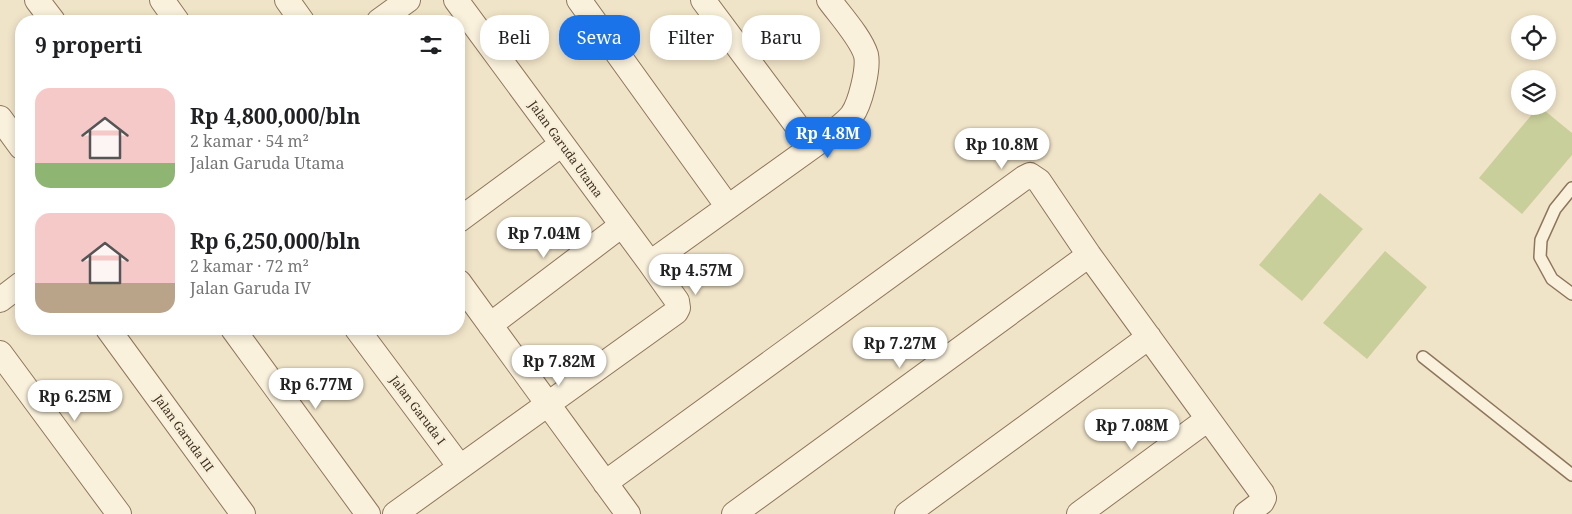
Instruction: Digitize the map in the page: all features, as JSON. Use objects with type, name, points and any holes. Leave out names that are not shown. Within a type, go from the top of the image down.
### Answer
[{"type":"street","points":[[37,0],[48,15]]},
{"type":"street","points":[[162,0],[173,15]]},
{"type":"street","points":[[287,0],[298,15]]},
{"type":"street","points":[[387,15],[408,0]]},
{"type":"street","name":"Jalan Garuda Utama","points":[[396,514],[676,312],[678,308],[677,301],[650,263],[456,0]]},
{"type":"street","points":[[579,0],[728,207]]},
{"type":"street","points":[[703,0],[812,146]]},
{"type":"street","points":[[650,263],[837,129],[852,115],[859,99],[866,71],[866,55],[858,39],[829,0]]},
{"type":"street","points":[[0,118],[15,139]]},
{"type":"street","points":[[465,216],[562,144]]},
{"type":"street","points":[[606,483],[1030,175],[1039,181],[1089,255],[1264,496],[1262,502],[1246,514]]},
{"type":"street","points":[[490,325],[622,225]]},
{"type":"street","points":[[734,514],[1089,255]]},
{"type":"street","points":[[465,290],[628,514]]},
{"type":"street","name":"Jalan Garuda III","points":[[112,335],[243,514]]},
{"type":"street","points":[[237,335],[368,514]]},
{"type":"street","name":"Jalan Garuda I","points":[[361,335],[460,467]]},
{"type":"street","points":[[907,514],[1148,337]]},
{"type":"street","points":[[0,353],[119,514]]},
{"type":"street","points":[[1079,514],[1208,419]]},
{"type":"lane","points":[[1572,188],[1555,208],[1541,240],[1540,257],[1552,279],[1572,294]]},
{"type":"lane","points":[[1423,357],[1572,475]]},
{"type":"green space","points":[[1532,115],[1550,115],[1572,133],[1572,155],[1522,214],[1479,178]]},
{"type":"green space","points":[[1320,193],[1363,229],[1302,301],[1259,265]]},
{"type":"green space","points":[[1385,251],[1427,287],[1367,359],[1323,323]]}]
